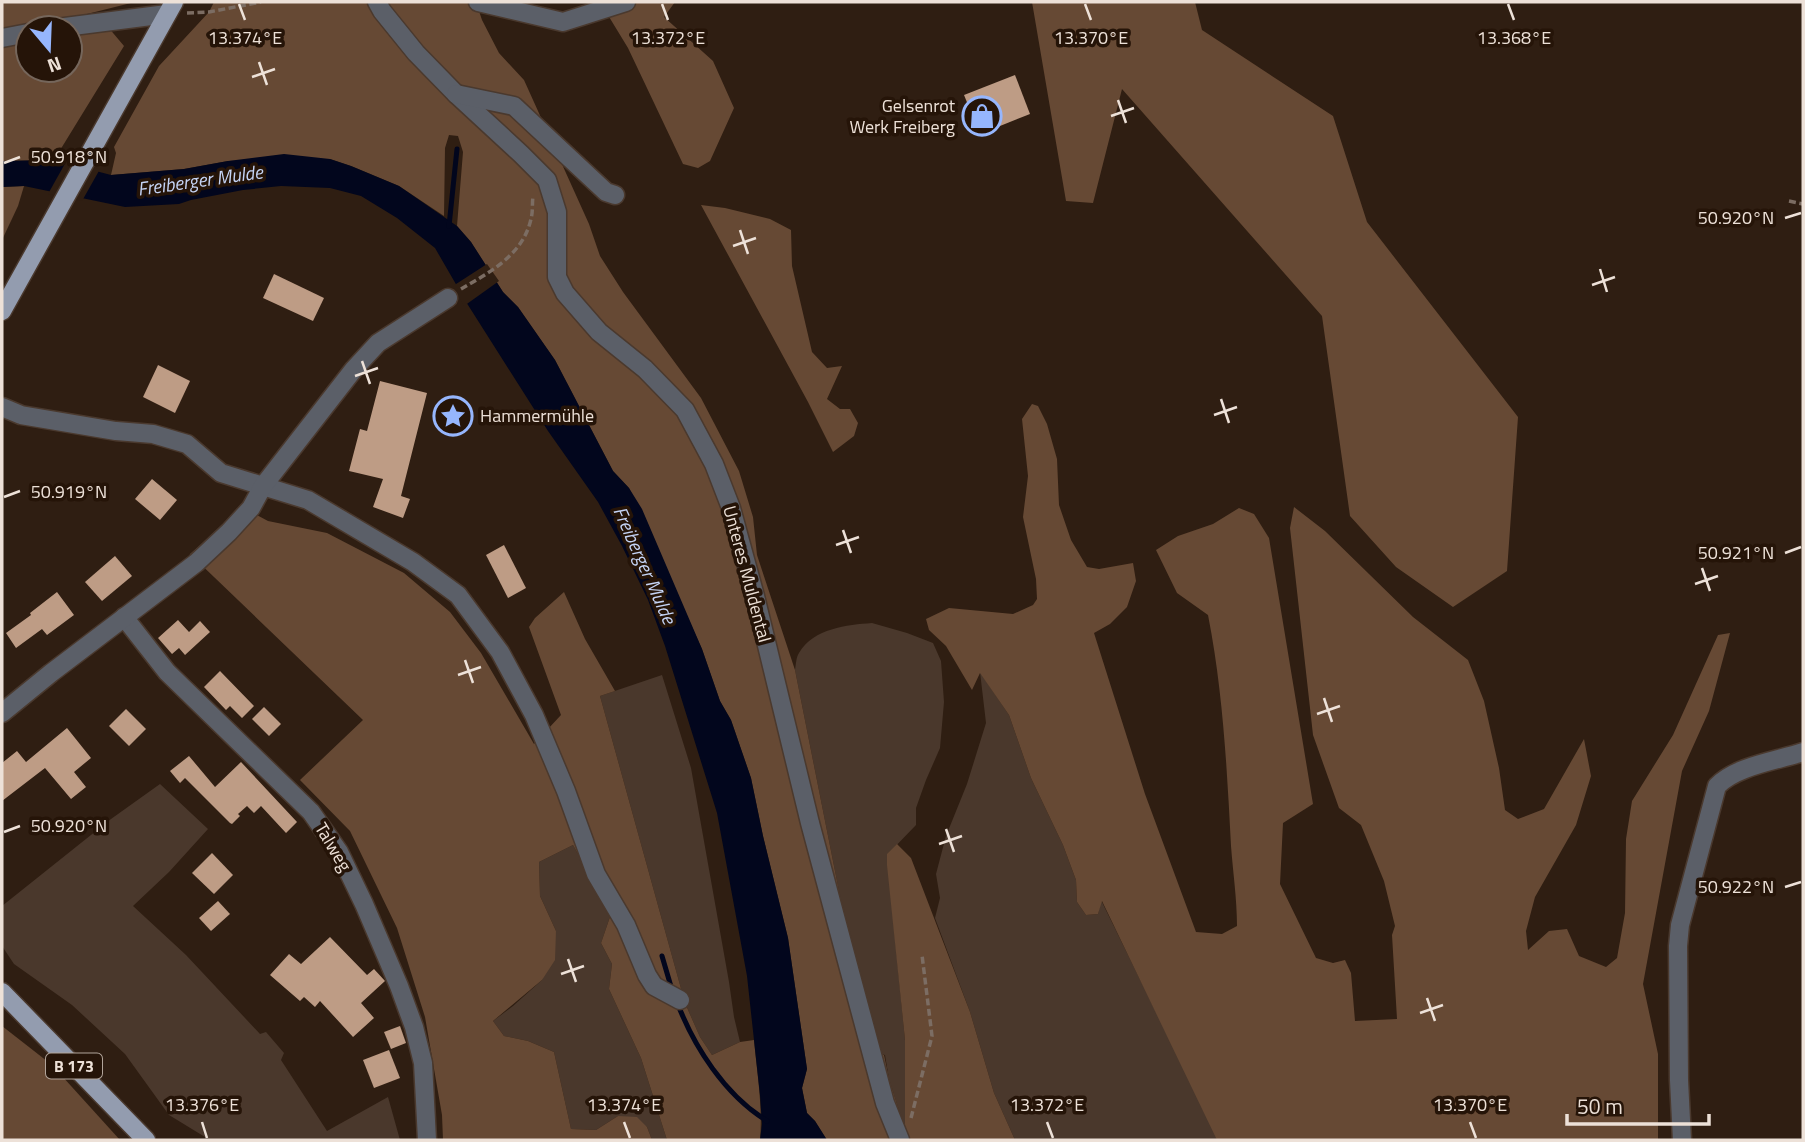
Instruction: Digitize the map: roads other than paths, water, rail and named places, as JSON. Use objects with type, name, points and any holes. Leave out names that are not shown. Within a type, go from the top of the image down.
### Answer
[{"type":"main road","points":[[2,311],[170,8]]},
{"type":"main road","name":"B 173","points":[[2,992],[146,1140]]},
{"type":"street","name":"Unteres Muldental","points":[[377,2],[416,53],[547,180],[557,212],[557,277],[565,293],[599,332],[645,369],[685,410],[714,464],[731,508],[755,596],[810,823],[885,1103],[904,1134]]},
{"type":"street","points":[[478,2],[563,22],[626,2]]},
{"type":"street","points":[[84,23],[170,8]]},
{"type":"street","points":[[456,94],[514,106],[606,192],[615,195]]},
{"type":"street","points":[[2,713],[196,563],[251,508],[263,486],[354,369],[378,343],[448,298]]},
{"type":"street","points":[[2,407],[21,415],[153,435],[187,444],[221,473],[308,500],[413,562],[458,595],[500,652],[534,715],[566,791],[596,874],[626,925],[648,975],[654,986],[674,997]]},
{"type":"street","name":"Talweg","points":[[124,617],[167,672],[311,812],[339,852],[389,963],[414,1027],[423,1063],[427,1140]]},
{"type":"street","points":[[1682,1140],[1678,946],[1680,925],[1706,820],[1717,786],[1724,779],[1735,773],[1803,752]]},
{"type":"water","name":"Freiberger Mulde","points":[[284,154],[330,159],[351,166],[399,186],[457,226],[555,360],[613,471],[629,488],[642,509],[702,649],[720,701],[731,720],[751,778],[788,938],[807,1069],[802,1088],[807,1113],[827,1140],[760,1140],[760,1095],[747,976],[717,813],[665,646],[648,600],[598,502],[548,431],[435,248],[397,218],[361,196],[330,188],[281,186],[243,190],[179,204],[125,207],[24,186],[2,187],[2,161],[54,160],[111,175],[184,169]]},
{"type":"waterway","points":[[449,226],[457,149]]},
{"type":"waterway","points":[[662,956],[672,990]]},
{"type":"waterway","points":[[677,1002],[692,1036],[713,1069],[738,1098],[767,1121]]},
{"type":"place","name":"Gelsenrot Werk Freiberg","points":[[982,116]]},
{"type":"place","name":"Hammermühle","points":[[453,416]]}]
